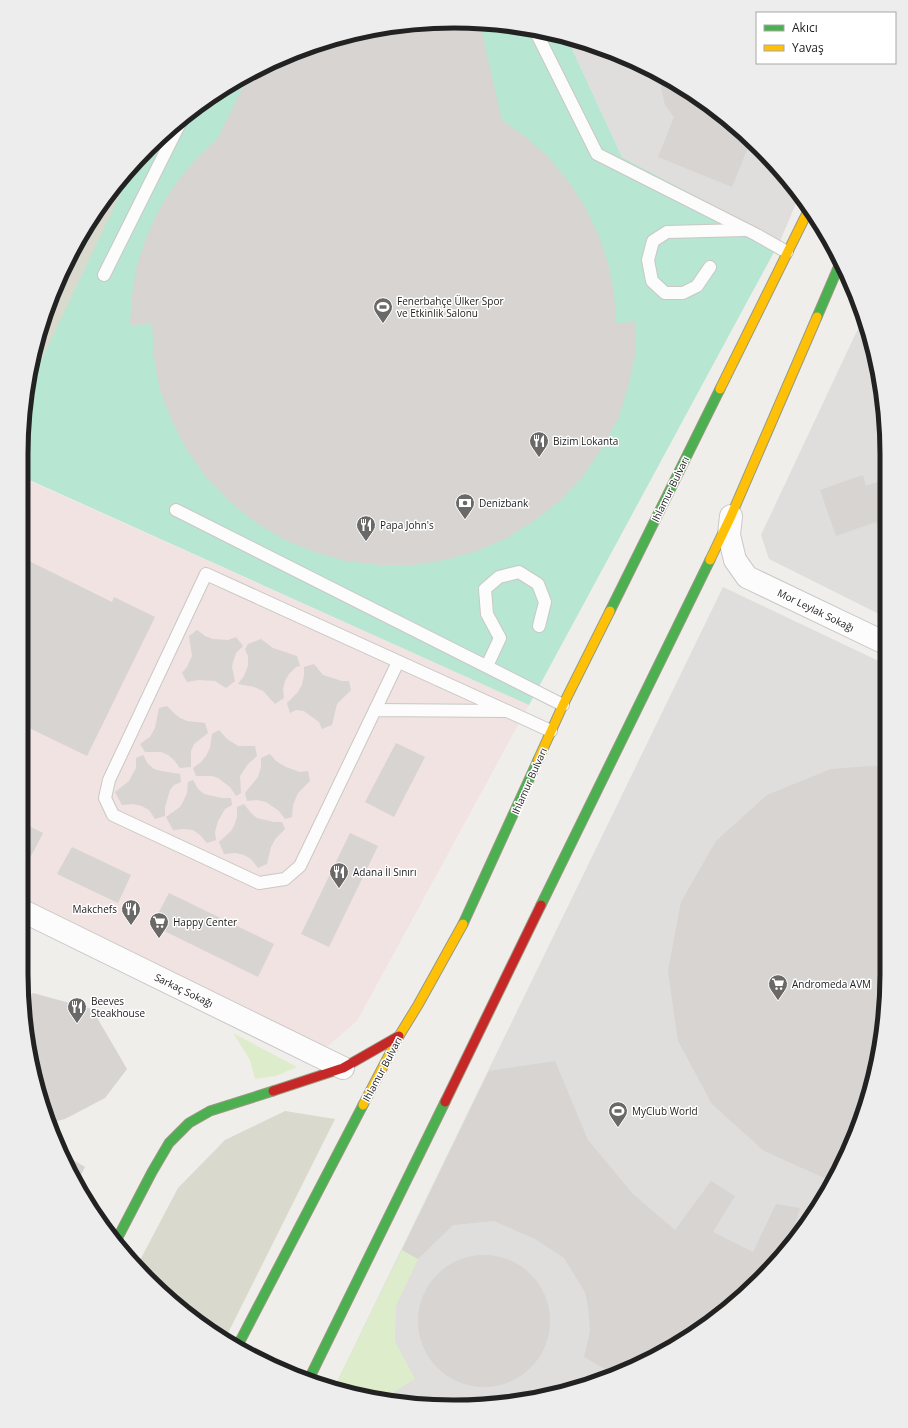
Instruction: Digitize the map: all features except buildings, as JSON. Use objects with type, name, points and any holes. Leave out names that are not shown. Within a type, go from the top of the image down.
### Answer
[{"type":"main road","name":"Ihlamur Bulvarı","points":[[240,1342],[399,1036],[469,913],[563,705],[806,215]]},
{"type":"main road","points":[[311,1375],[731,516],[837,269]]},
{"type":"main road","points":[[119,1236],[152,1172],[169,1143],[188,1123],[210,1111],[344,1068],[399,1036]]},
{"type":"street","name":"Mor Leylak Sokağı","points":[[731,516],[729,535],[735,560],[747,577],[880,641]]},
{"type":"street","name":"Sarkaç Sokağı","points":[[28,913],[344,1068]]},
{"type":"lane","points":[[538,36],[597,154],[787,252]]},
{"type":"lane","points":[[104,275],[176,131]]},
{"type":"lane","points":[[710,267],[697,286],[683,292],[665,293],[652,281],[648,260],[653,241],[667,232],[746,230]]},
{"type":"lane","points":[[176,510],[563,705]]},
{"type":"lane","points":[[487,666],[500,638],[486,614],[485,589],[499,577],[519,572],[538,584],[545,602],[539,626]]},
{"type":"lane","points":[[398,662],[300,866],[285,879],[259,883],[113,815],[105,798],[109,780],[206,574],[551,731]]},
{"type":"lane","points":[[375,710],[506,711]]},
{"type":"shaded area","points":[[570,45],[617,60],[667,85],[691,100],[735,134],[755,153],[774,173],[797,202],[780,241],[622,157]]},
{"type":"shaded area","points":[[126,182],[36,372],[51,317],[60,291],[85,241],[100,217]]},
{"type":"shaded area","points":[[860,325],[872,371],[879,426],[880,614],[769,559],[761,535]]},
{"type":"shaded area","points":[[28,480],[529,705],[357,1021],[328,1046],[296,1044],[28,903]]},
{"type":"shaded area","points":[[723,587],[880,662],[880,974],[879,1002],[872,1057],[848,1137],[823,1187],[792,1233],[774,1255],[735,1294],[691,1328],[642,1356],[617,1368],[591,1377],[537,1392],[482,1399],[454,1400],[398,1396],[371,1392],[337,1383]]},
{"type":"shaded area","points":[[285,1111],[335,1119],[227,1334],[195,1312],[173,1294],[140,1261],[178,1188],[225,1140]]},
{"type":"green space","points":[[426,29],[482,29],[537,36],[570,45],[622,157],[780,241],[529,705],[28,479],[29,426],[36,371],[125,184],[153,153],[195,116],[241,85],[291,60],[371,36]]},
{"type":"green space","points":[[233,1033],[297,1067],[276,1076],[255,1079],[250,1060]]},
{"type":"green space","points":[[402,1250],[418,1259],[396,1306],[395,1341],[415,1379],[389,1395],[371,1392],[337,1383]]},
{"type":"traffic: fast","points":[[817,317],[838,269]]},
{"type":"traffic: fast","points":[[610,611],[720,389]]},
{"type":"traffic: fast","points":[[541,905],[710,560]]},
{"type":"traffic: fast","points":[[463,924],[538,760]]},
{"type":"traffic: fast","points":[[119,1236],[169,1143],[189,1123],[210,1111],[273,1091]]},
{"type":"traffic: fast","points":[[311,1375],[445,1102]]},
{"type":"traffic: fast","points":[[240,1342],[363,1105]]},
{"type":"traffic: slow","points":[[720,389],[806,215]]},
{"type":"traffic: slow","points":[[710,560],[731,516],[817,317]]},
{"type":"traffic: slow","points":[[538,760],[563,705],[610,611]]},
{"type":"traffic: slow","points":[[363,1105],[399,1036],[463,924]]},
{"type":"traffic: jam","points":[[445,1102],[541,905]]},
{"type":"traffic: jam","points":[[273,1091],[343,1068],[399,1036]]},
{"type":"place","name":"Fenerbahçe Ülker Spor ve Etkinlik Salonu","points":[[383,324]]},
{"type":"place","name":"Bizim Lokanta","points":[[539,458]]},
{"type":"place","name":"Denizbank","points":[[465,520]]},
{"type":"place","name":"Papa John's","points":[[366,542]]},
{"type":"place","name":"Adana İl Sınırı","points":[[339,889]]},
{"type":"place","name":"Makchefs","points":[[131,926]]},
{"type":"place","name":"Happy Center","points":[[159,939]]},
{"type":"place","name":"Andromeda AVM","points":[[778,1001]]},
{"type":"place","name":"Beeves Steakhouse","points":[[77,1024]]},
{"type":"place","name":"MyClub World","points":[[618,1128]]}]
